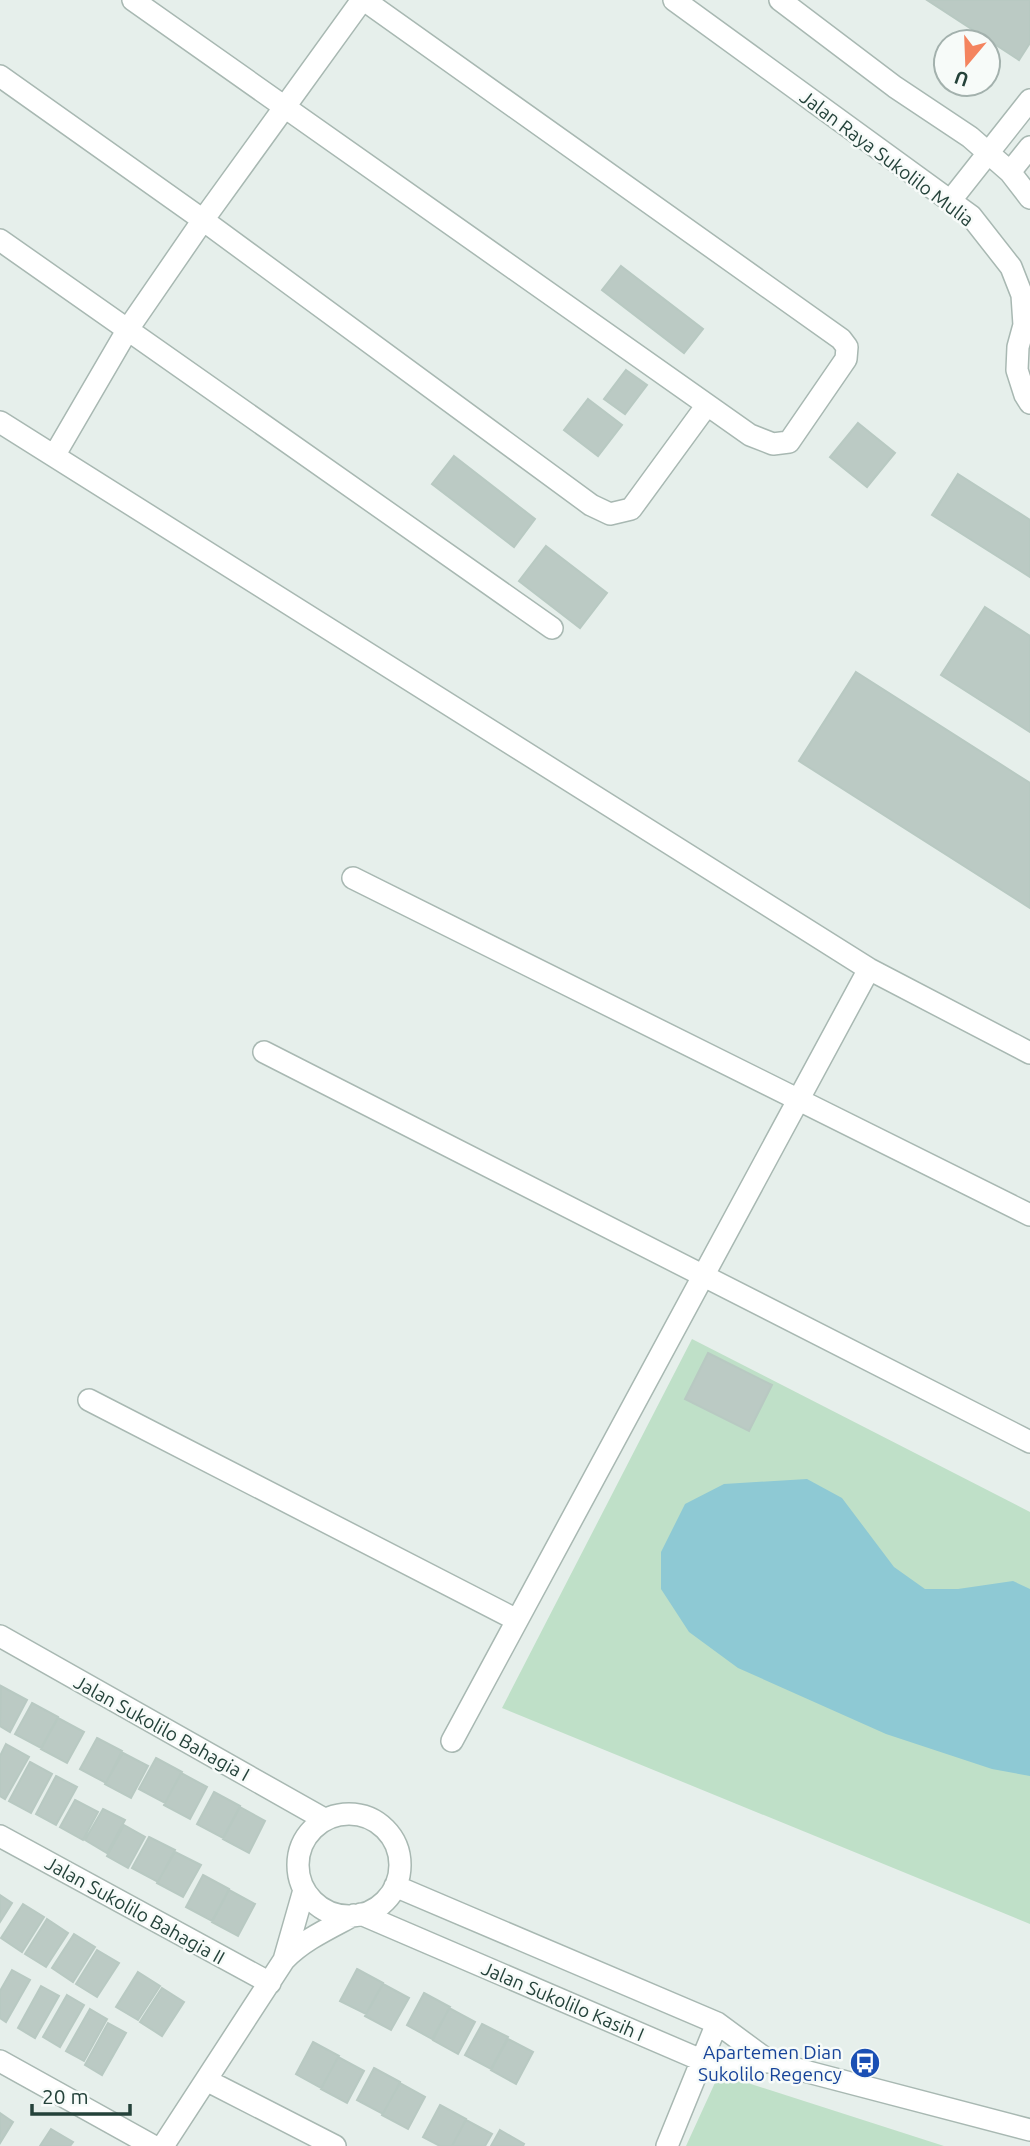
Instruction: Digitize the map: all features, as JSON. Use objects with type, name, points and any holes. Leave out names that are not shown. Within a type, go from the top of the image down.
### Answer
[{"type":"street","points":[[54,456],[128,329],[203,220],[285,107],[363,0],[841,339],[847,347],[846,359],[789,442],[773,444],[750,435],[707,405],[285,107],[133,0]]},
{"type":"street","name":"Jalan Raya Sukolilo Mulia","points":[[674,0],[971,216],[1011,267],[1022,295],[1024,325],[1018,347],[1017,370],[1030,403]]},
{"type":"street","points":[[780,0],[989,153],[1010,172],[1030,198]]},
{"type":"street","points":[[0,76],[203,220],[591,505],[610,514],[631,509],[707,405]]},
{"type":"street","points":[[951,200],[1030,100]]},
{"type":"street","points":[[1010,172],[1030,147]]},
{"type":"street","points":[[0,240],[552,628]]},
{"type":"street","points":[[0,422],[869,969],[1030,1053]]},
{"type":"street","points":[[353,878],[1030,1215]]},
{"type":"street","points":[[452,1741],[869,969]]},
{"type":"street","points":[[264,1052],[1030,1442]]},
{"type":"street","points":[[89,1400],[517,1620]]},
{"type":"street","name":"Jalan Sukolilo Bahagia I","points":[[0,1636],[324,1819]]},
{"type":"street","points":[[163,2146],[284,1960],[311,1898],[298,1871],[299,1850],[309,1832],[324,1819],[345,1813],[366,1816],[384,1828],[397,1845],[401,1866],[389,1895],[292,1951],[284,1960]]},
{"type":"street","name":"Jalan Sukolilo Bahagia II","points":[[0,1836],[270,1983]]},
{"type":"street","name":"Jalan Sukolilo Kasih I","points":[[389,1895],[718,2023],[770,2062]]},
{"type":"street","name":"Jalan Sukolilo Kasih I","points":[[311,1898],[339,1915],[358,1915],[701,2060],[770,2062],[1030,2130]]},
{"type":"street","points":[[667,2146],[718,2023]]},
{"type":"street","points":[[0,2061],[153,2146]]},
{"type":"street","points":[[206,2080],[335,2146]]},
{"type":"green space","points":[[692,1339],[1030,1512],[1030,1924],[502,1708]]},
{"type":"green space","points":[[720,2074],[944,2146],[686,2146]]},
{"type":"water","points":[[807,1479],[842,1498],[894,1567],[925,1589],[958,1589],[1013,1581],[1030,1589],[1030,1776],[992,1769],[886,1734],[738,1668],[689,1632],[661,1589],[661,1552],[685,1504],[724,1484]]},
{"type":"building","points":[[927,0],[1030,0],[1030,43],[1019,60],[1002,49],[1002,28],[970,28]]},
{"type":"building","points":[[621,266],[703,329],[684,353],[602,290]]},
{"type":"building","points":[[626,370],[647,385],[625,414],[604,399]]},
{"type":"building","points":[[588,399],[622,425],[598,456],[564,430]]},
{"type":"building","points":[[858,423],[895,453],[867,487],[830,457]]},
{"type":"building","points":[[454,456],[535,519],[514,547],[432,484]]},
{"type":"building","points":[[958,474],[1030,520],[1030,577],[932,515]]},
{"type":"building","points":[[546,546],[607,593],[580,628],[519,581]]},
{"type":"building","points":[[985,607],[1030,636],[1030,732],[941,675]]},
{"type":"building","points":[[856,672],[1030,783],[1030,908],[799,761]]},
{"type":"building","points":[[708,1353],[772,1385],[749,1431],[685,1399]]},
{"type":"building","points":[[1,1686],[27,1700],[10,1732],[0,1726]]},
{"type":"building","points":[[32,1703],[58,1717],[41,1748],[15,1734]]},
{"type":"building","points":[[58,1718],[84,1732],[67,1763],[41,1749]]},
{"type":"building","points":[[97,1738],[122,1751],[106,1783],[80,1769]]},
{"type":"building","points":[[6,1744],[29,1757],[5,1799],[0,1796],[0,1756]]},
{"type":"building","points":[[123,1753],[148,1766],[131,1798],[105,1784]]},
{"type":"building","points":[[156,1758],[182,1772],[165,1803],[139,1789]]},
{"type":"building","points":[[30,1762],[52,1774],[31,1813],[9,1801]]},
{"type":"building","points":[[181,1773],[207,1787],[190,1819],[164,1805]]},
{"type":"building","points":[[56,1776],[77,1787],[56,1825],[36,1814]]},
{"type":"building","points":[[214,1792],[240,1806],[223,1838],[197,1824]]},
{"type":"building","points":[[75,1800],[98,1812],[83,1840],[60,1827]]},
{"type":"building","points":[[240,1807],[265,1821],[249,1853],[223,1839]]},
{"type":"building","points":[[103,1809],[125,1820],[107,1853],[85,1840]]},
{"type":"building","points":[[124,1825],[145,1837],[128,1868],[107,1856]]},
{"type":"building","points":[[149,1837],[175,1850],[158,1882],[132,1868]]},
{"type":"building","points":[[175,1852],[201,1865],[183,1897],[157,1883]]},
{"type":"building","points":[[203,1875],[229,1889],[212,1921],[186,1907]]},
{"type":"building","points":[[229,1890],[255,1904],[238,1936],[212,1922]]},
{"type":"building","points":[[0,1895],[12,1903],[0,1922]]},
{"type":"building","points":[[23,1904],[44,1917],[22,1952],[1,1938]]},
{"type":"building","points":[[47,1919],[68,1933],[46,1967],[25,1954]]},
{"type":"building","points":[[74,1934],[95,1947],[73,1982],[52,1968]]},
{"type":"building","points":[[97,1950],[119,1963],[97,1997],[76,1984]]},
{"type":"building","points":[[357,1969],[383,1983],[366,2014],[340,2001]]},
{"type":"building","points":[[12,1970],[30,1980],[6,2022],[0,2018],[0,1991]]},
{"type":"building","points":[[138,1972],[160,1986],[138,2020],[116,2007]]},
{"type":"building","points":[[383,1984],[409,1998],[391,2030],[365,2016]]},
{"type":"building","points":[[41,1986],[59,1996],[35,2038],[18,2028]]},
{"type":"building","points":[[162,1988],[184,2002],[162,2036],[140,2022]]},
{"type":"building","points":[[424,1993],[450,2007],[432,2039],[407,2025]]},
{"type":"building","points":[[67,1995],[84,2005],[60,2047],[43,2037]]},
{"type":"building","points":[[449,2008],[475,2022],[458,2054],[433,2040]]},
{"type":"building","points":[[90,2009],[107,2019],[84,2061],[66,2051]]},
{"type":"building","points":[[108,2023],[126,2033],[102,2075],[85,2065]]},
{"type":"building","points":[[482,2024],[508,2037],[491,2069],[465,2055]]},
{"type":"building","points":[[508,2039],[533,2052],[516,2084],[491,2070]]},
{"type":"building","points":[[313,2042],[339,2056],[321,2088],[296,2074]]},
{"type":"building","points":[[338,2057],[364,2071],[347,2103],[321,2089]]},
{"type":"building","points":[[374,2068],[400,2082],[383,2114],[357,2100]]},
{"type":"building","points":[[400,2083],[425,2097],[408,2129],[382,2115]]},
{"type":"building","points":[[440,2105],[466,2119],[452,2146],[440,2146],[423,2137]]},
{"type":"building","points":[[0,2113],[13,2122],[0,2143]]},
{"type":"building","points":[[466,2120],[492,2134],[485,2146],[452,2146]]},
{"type":"building","points":[[51,2129],[73,2142],[70,2146],[40,2146]]},
{"type":"building","points":[[500,2130],[524,2144],[523,2146],[491,2146]]},
{"type":"place","name":"Apartemen Dian Sukolilo Regency","points":[[865,2063]]}]
